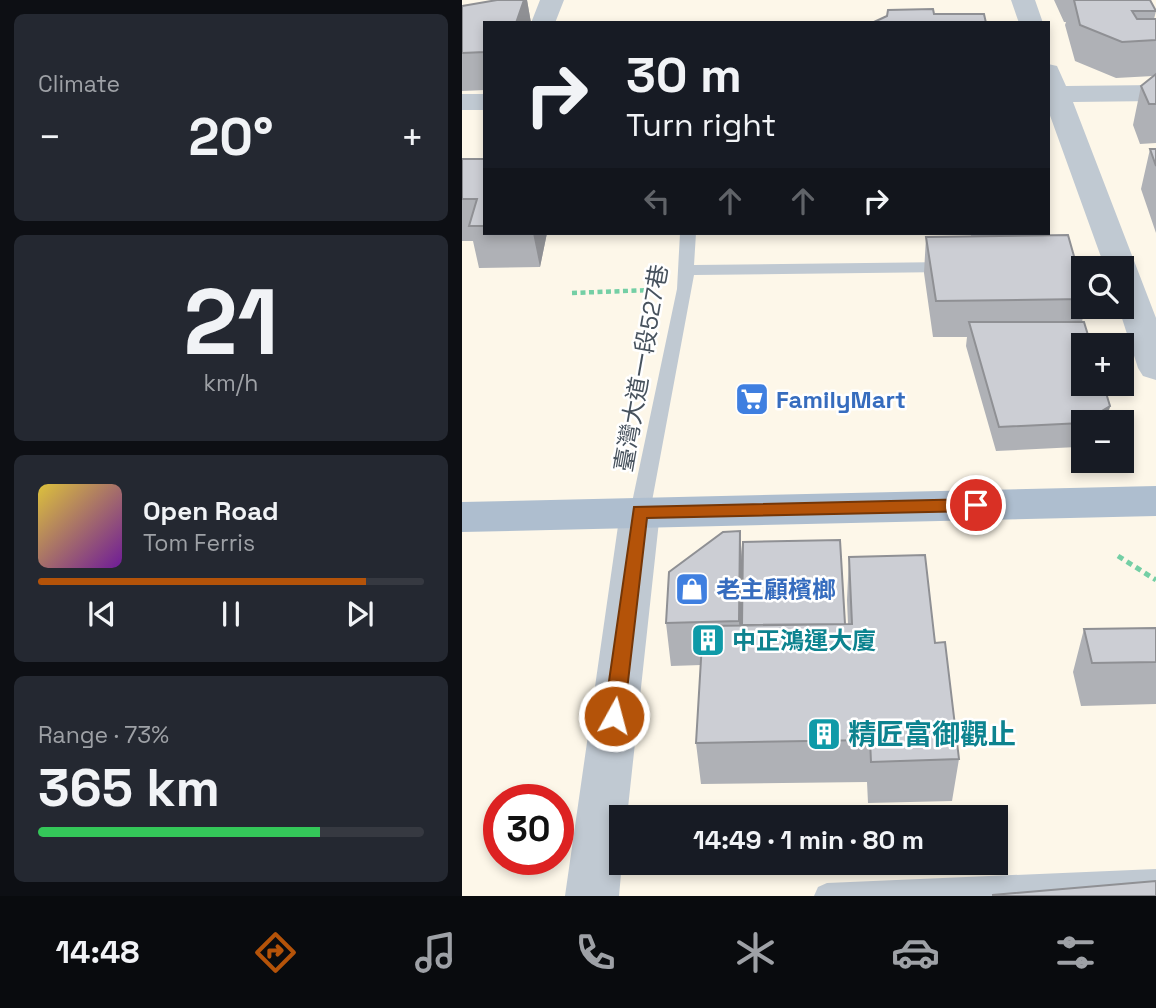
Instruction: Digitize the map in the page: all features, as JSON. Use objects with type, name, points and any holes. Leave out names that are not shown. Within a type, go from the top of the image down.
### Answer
[{"type":"main road","points":[[462,517],[1156,501]]},
{"type":"street","points":[[544,21],[552,0]]},
{"type":"street","points":[[1023,0],[1030,21]]},
{"type":"street","points":[[1116,256],[1051,86],[1156,93]]},
{"type":"street","points":[[462,102],[483,102]]},
{"type":"street","points":[[1134,305],[1156,368]]},
{"type":"street","points":[[592,896],[640,512]]},
{"type":"lane","name":"臺灣大道一段527巷","points":[[640,512],[685,289],[688,235]]},
{"type":"lane","points":[[686,270],[968,267]]},
{"type":"lane","points":[[1037,267],[1071,267]]},
{"type":"lane","points":[[827,896],[1156,881]]},
{"type":"path","points":[[572,293],[685,289]]},
{"type":"path","points":[[1118,555],[1156,580]]},
{"type":"shaded area","points":[[462,0],[1156,0],[1156,896],[462,896]]},
{"type":"building","points":[[497,0],[524,0],[517,21],[483,21],[483,52],[462,53],[462,6]]},
{"type":"building","points":[[1074,0],[1150,0],[1156,11],[1132,11],[1137,19],[1156,19],[1156,40],[1122,42],[1080,25]]},
{"type":"building","points":[[933,9],[934,14],[984,14],[986,21],[876,21],[887,16],[888,10]]},
{"type":"building","points":[[1156,74],[1156,104],[1149,104],[1141,86]]},
{"type":"building","points":[[1150,149],[1156,149],[1156,166]]},
{"type":"building","points":[[462,159],[483,159],[483,226],[469,226],[477,199],[462,199]]},
{"type":"building","points":[[1068,235],[1074,256],[1071,256],[1071,299],[936,301],[926,237]]},
{"type":"building","points":[[969,322],[1084,322],[1087,333],[1071,333],[1071,396],[1107,396],[1110,406],[1103,410],[1071,410],[1071,424],[999,427]]},
{"type":"building","points":[[740,531],[739,621],[666,623],[669,572],[723,532]]},
{"type":"building","points":[[840,540],[845,624],[742,625],[743,542]]},
{"type":"building","name":"精匠富御觀止","points":[[925,555],[935,643],[945,642],[959,759],[871,762],[870,740],[696,743],[703,626],[852,624],[849,557]]},
{"type":"building","points":[[1156,628],[1156,662],[1092,663],[1084,629]]},
{"type":"building","points":[[1156,881],[1156,896],[993,896],[993,895]]},
{"type":"place","name":"FamilyMart","points":[[752,399]]},
{"type":"place","name":"老主顧檳榔","points":[[692,589]]},
{"type":"place","name":"中正鴻運大廈","points":[[708,640]]},
{"type":"place","name":"精匠富御觀止","points":[[824,734]]},
{"type":"route","points":[[614,716],[640,512],[976,505]]}]
